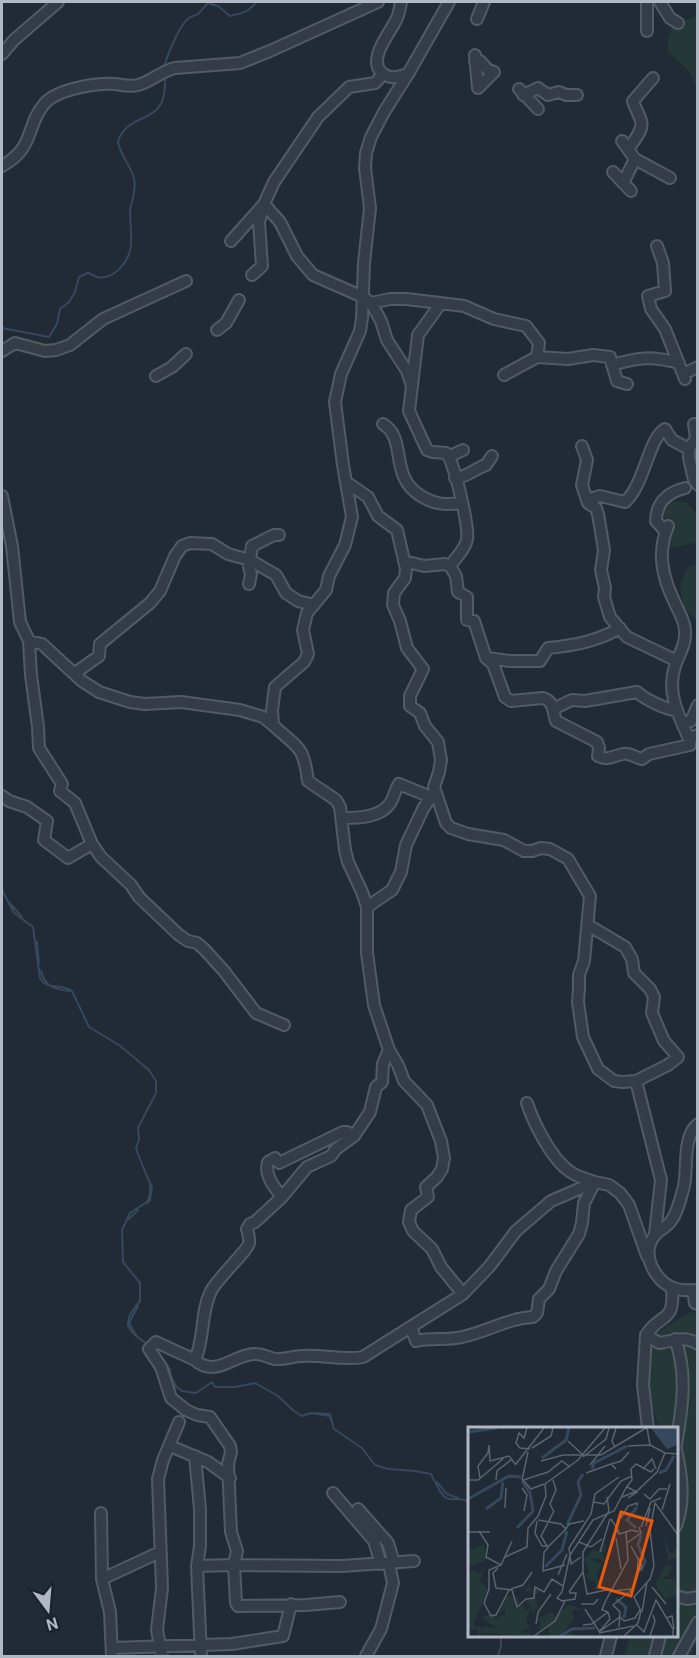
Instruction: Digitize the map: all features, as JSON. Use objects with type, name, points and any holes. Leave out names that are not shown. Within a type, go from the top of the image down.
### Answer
[{"type":"street","points":[[2,54],[14,40],[58,2]]},
{"type":"street","points":[[2,166],[11,160],[28,141],[44,104],[51,97],[80,88],[139,85],[166,70],[240,63],[378,2]]},
{"type":"street","points":[[401,2],[397,19],[382,44],[377,60],[378,69],[383,74],[391,77],[408,74]]},
{"type":"street","points":[[273,724],[274,687],[304,662],[308,654],[303,630],[307,613],[326,590],[329,576],[345,545],[350,528],[352,510],[335,402],[341,374],[360,331],[367,300],[364,263],[370,207],[365,168],[366,153],[371,137],[384,112],[449,2]]},
{"type":"street","points":[[477,19],[484,2]]},
{"type":"street","points":[[647,2],[647,31]]},
{"type":"street","points":[[660,2],[670,18],[678,23]]},
{"type":"street","points":[[252,275],[262,266],[259,222],[274,182],[318,117],[348,87],[375,83],[383,74]]},
{"type":"street","points":[[653,78],[633,101],[635,112],[641,120],[641,128],[626,145],[635,159],[670,178]]},
{"type":"street","points":[[538,109],[521,92],[538,88],[548,95],[559,92],[566,95],[577,95]]},
{"type":"street","points":[[613,172],[627,187],[635,159]]},
{"type":"street","points":[[231,241],[264,204]]},
{"type":"street","points":[[264,204],[280,222],[297,256],[313,275],[367,300],[407,299],[464,306],[494,319],[526,326],[539,343],[537,357]]},
{"type":"street","points":[[651,309],[648,297],[667,289],[663,263],[657,246]]},
{"type":"street","points":[[2,351],[15,343],[45,351],[70,345],[102,319],[186,280]]},
{"type":"street","points":[[639,295],[665,329],[683,372]]},
{"type":"street","points":[[217,330],[226,323],[239,300]]},
{"type":"street","points":[[367,300],[381,321],[387,340],[407,371],[412,386]]},
{"type":"street","points":[[441,303],[418,335],[409,411],[428,451],[446,453],[450,456],[462,503],[467,540],[450,566]]},
{"type":"street","points":[[156,375],[172,367],[186,354]]},
{"type":"street","points":[[504,375],[537,357],[568,359],[593,355],[610,357],[617,381],[627,384]]},
{"type":"street","points":[[612,366],[636,359],[657,357],[683,372],[698,367]]},
{"type":"street","points":[[383,424],[394,435],[403,477],[411,489],[436,504],[462,503]]},
{"type":"street","points":[[681,501],[686,483],[695,481],[689,458],[689,449],[697,438],[694,424]]},
{"type":"street","points":[[592,505],[593,498],[600,496],[625,502],[630,497],[643,476],[655,433],[665,429],[672,440],[689,449]]},
{"type":"street","points":[[582,446],[587,460],[582,485],[588,503],[598,514],[603,543],[601,570],[605,588],[604,597],[610,617],[627,636],[677,661]]},
{"type":"street","points":[[450,456],[463,450]]},
{"type":"street","points":[[455,478],[466,477],[486,465],[492,456]]},
{"type":"street","points":[[346,482],[368,497],[378,516],[397,530],[404,561],[405,578],[394,593],[393,605],[403,629],[407,648],[423,669],[410,696],[410,706],[420,713],[425,726],[438,742],[441,760],[433,795],[424,807],[406,845],[401,872],[392,890],[367,907]]},
{"type":"street","points":[[404,561],[424,566],[445,564],[450,566],[456,576],[458,592],[467,597],[467,620],[474,621],[486,658],[493,664],[505,697],[511,701],[543,698],[551,702],[556,722],[597,742],[600,758],[605,759],[624,753],[642,759],[649,754],[690,745],[694,738],[682,723],[672,700],[672,675],[683,649],[686,630],[679,600],[660,560],[661,545],[667,528],[656,521],[656,512],[671,492],[685,488]]},
{"type":"street","points":[[2,496],[12,546],[20,621],[29,641],[39,748],[62,784],[60,791],[75,803],[92,844],[101,857],[131,885],[139,897],[179,935],[188,941],[197,943],[204,949],[224,971],[256,1014],[284,1025]]},
{"type":"street","points":[[249,584],[252,546],[274,535],[279,535]]},
{"type":"street","points":[[75,673],[99,657],[100,644],[138,614],[155,597],[182,546],[202,542],[212,544],[228,554],[250,560],[276,575],[286,592],[298,601],[314,605]]},
{"type":"street","points":[[486,658],[540,661],[548,648],[569,646],[605,637],[620,628]]},
{"type":"street","points":[[29,641],[42,644],[82,681],[99,692],[130,702],[145,704],[181,702],[240,710],[263,717],[301,749],[305,757],[308,781],[336,800],[342,818],[346,856],[367,907],[367,953],[374,1005],[389,1050],[404,1081],[427,1105],[441,1141],[444,1158],[442,1169],[426,1187],[428,1197],[411,1210],[409,1222],[413,1231],[432,1249],[441,1267],[463,1293]]},
{"type":"street","points":[[553,710],[572,700],[585,701],[637,692],[669,710],[676,710]]},
{"type":"street","points":[[682,723],[691,721],[698,705]]},
{"type":"street","points":[[342,818],[370,816],[384,808],[390,803],[399,784],[433,795],[446,823],[459,832],[504,840],[524,851],[550,849],[568,859],[590,896],[578,1002],[583,1037],[592,1061],[598,1069],[614,1081],[636,1081],[668,1065],[678,1057],[668,1046],[661,1033],[652,1013],[654,997],[650,989],[634,973],[632,959],[625,947],[588,925]]},
{"type":"street","points":[[2,796],[27,807],[47,821],[44,840],[68,858],[92,844]]},
{"type":"street","points":[[382,1082],[383,1064],[389,1050]]},
{"type":"street","points":[[195,1360],[201,1347],[201,1327],[211,1291],[229,1266],[246,1249],[250,1242],[247,1229],[250,1224],[282,1197],[307,1167],[331,1156],[336,1149],[354,1136],[370,1112],[376,1087],[382,1082],[404,1081]]},
{"type":"street","points":[[636,1081],[661,1180],[655,1234],[648,1247],[647,1256]]},
{"type":"street","points":[[528,1103],[537,1128],[559,1161],[568,1171],[609,1185],[620,1193],[630,1205],[655,1273],[672,1288],[681,1291],[693,1290],[695,1303],[698,1304]]},
{"type":"street","points":[[655,1234],[671,1221],[678,1206],[687,1172],[689,1135],[698,1124]]},
{"type":"street","points":[[282,1197],[268,1175],[266,1168],[268,1162],[275,1158],[279,1163],[343,1132],[354,1136]]},
{"type":"street","points":[[340,1602],[238,1606],[234,1565],[237,1551],[231,1532],[230,1446],[210,1417],[186,1410],[171,1398],[152,1345],[195,1360],[206,1367],[219,1367],[238,1358],[256,1354],[274,1359],[302,1356],[352,1359],[363,1357],[463,1293],[489,1267],[516,1231],[537,1211],[558,1197],[595,1182]]},
{"type":"street","points":[[411,1327],[416,1341],[430,1338],[451,1339],[483,1331],[518,1318],[533,1317],[537,1313],[539,1299],[549,1290],[559,1266],[579,1234],[584,1203],[595,1182]]},
{"type":"street","points":[[648,1427],[643,1385],[646,1335],[668,1316],[673,1306],[672,1288]]},
{"type":"street","points":[[646,1335],[659,1343],[675,1339],[690,1339],[698,1344]]},
{"type":"street","points":[[675,1339],[680,1353],[684,1381],[678,1429]]},
{"type":"street","points":[[161,1651],[157,1630],[162,1588],[158,1479],[163,1460],[180,1422]]},
{"type":"street","points":[[170,1446],[195,1456],[230,1478]]},
{"type":"street","points":[[195,1456],[200,1509],[198,1531],[200,1546],[197,1566],[201,1656]]},
{"type":"street","points":[[678,1465],[682,1510],[678,1521]]},
{"type":"street","points":[[333,1493],[374,1541],[388,1564]]},
{"type":"street","points":[[358,1509],[388,1544],[388,1564],[393,1583],[381,1629],[366,1656]]},
{"type":"street","points":[[101,1513],[102,1579],[110,1612],[112,1652],[161,1651],[283,1636],[291,1604]]},
{"type":"street","points":[[102,1579],[160,1552]]},
{"type":"street","points":[[197,1566],[342,1566],[414,1561]]},
{"type":"street","points":[[678,1597],[687,1599],[698,1597]]},
{"type":"street","points":[[680,1656],[698,1622]]},
{"type":"street","points":[[606,1656],[611,1637]]},
{"type":"street","points":[[655,1656],[660,1637]]},
{"type":"green space","points":[[697,17],[697,87],[688,70],[668,52],[668,39],[672,26]]},
{"type":"green space","points":[[674,501],[687,503],[697,515],[697,542],[672,548],[663,512]]},
{"type":"green space","points":[[698,564],[697,621],[683,606],[680,585],[688,567]]},
{"type":"green space","points":[[690,1312],[698,1313],[697,1642],[690,1656],[624,1656],[630,1637],[678,1637],[678,1427],[658,1427],[648,1396],[652,1336]]},
{"type":"waterway","points":[[164,67],[181,27],[208,3],[218,6],[230,16],[248,10],[256,2]]},
{"type":"waterway","points":[[2,328],[49,337],[57,324],[60,309],[69,302],[75,292],[79,277],[88,273],[97,277],[109,276],[115,273],[128,257],[131,245],[130,212],[135,183],[118,141],[131,124],[148,116],[161,104],[165,76]]},
{"type":"waterway","points":[[2,890],[14,913],[33,927],[40,978],[43,982],[72,991],[89,1027],[119,1045],[149,1070],[156,1081],[156,1093],[138,1128],[139,1139],[136,1149],[150,1184],[150,1195],[147,1202],[130,1213],[122,1230],[123,1262],[140,1283],[140,1301],[130,1315],[128,1326],[148,1345]]},
{"type":"waterway","points":[[8,901],[22,917]]},
{"type":"waterway","points":[[37,942],[39,963]]},
{"type":"waterway","points":[[41,971],[48,984],[70,991]]},
{"type":"waterway","points":[[147,1203],[150,1200],[152,1186],[150,1183]]},
{"type":"waterway","points":[[129,1219],[138,1210]]},
{"type":"waterway","points":[[136,1335],[129,1323],[138,1306]]},
{"type":"waterway","points":[[157,1352],[170,1369],[171,1383],[182,1391],[196,1393],[212,1382],[215,1387],[235,1387],[255,1383],[278,1396],[302,1416],[311,1413],[330,1416],[334,1429],[362,1448],[375,1465],[388,1469],[431,1474],[446,1498],[468,1501]]},
{"type":"waterway","points":[[165,1364],[176,1386]]},
{"type":"waterway","points":[[313,1413],[330,1414],[331,1418]]},
{"type":"waterway","points":[[437,1482],[447,1494],[458,1498]]},
{"type":"waterway","points":[[498,1656],[501,1637]]}]
